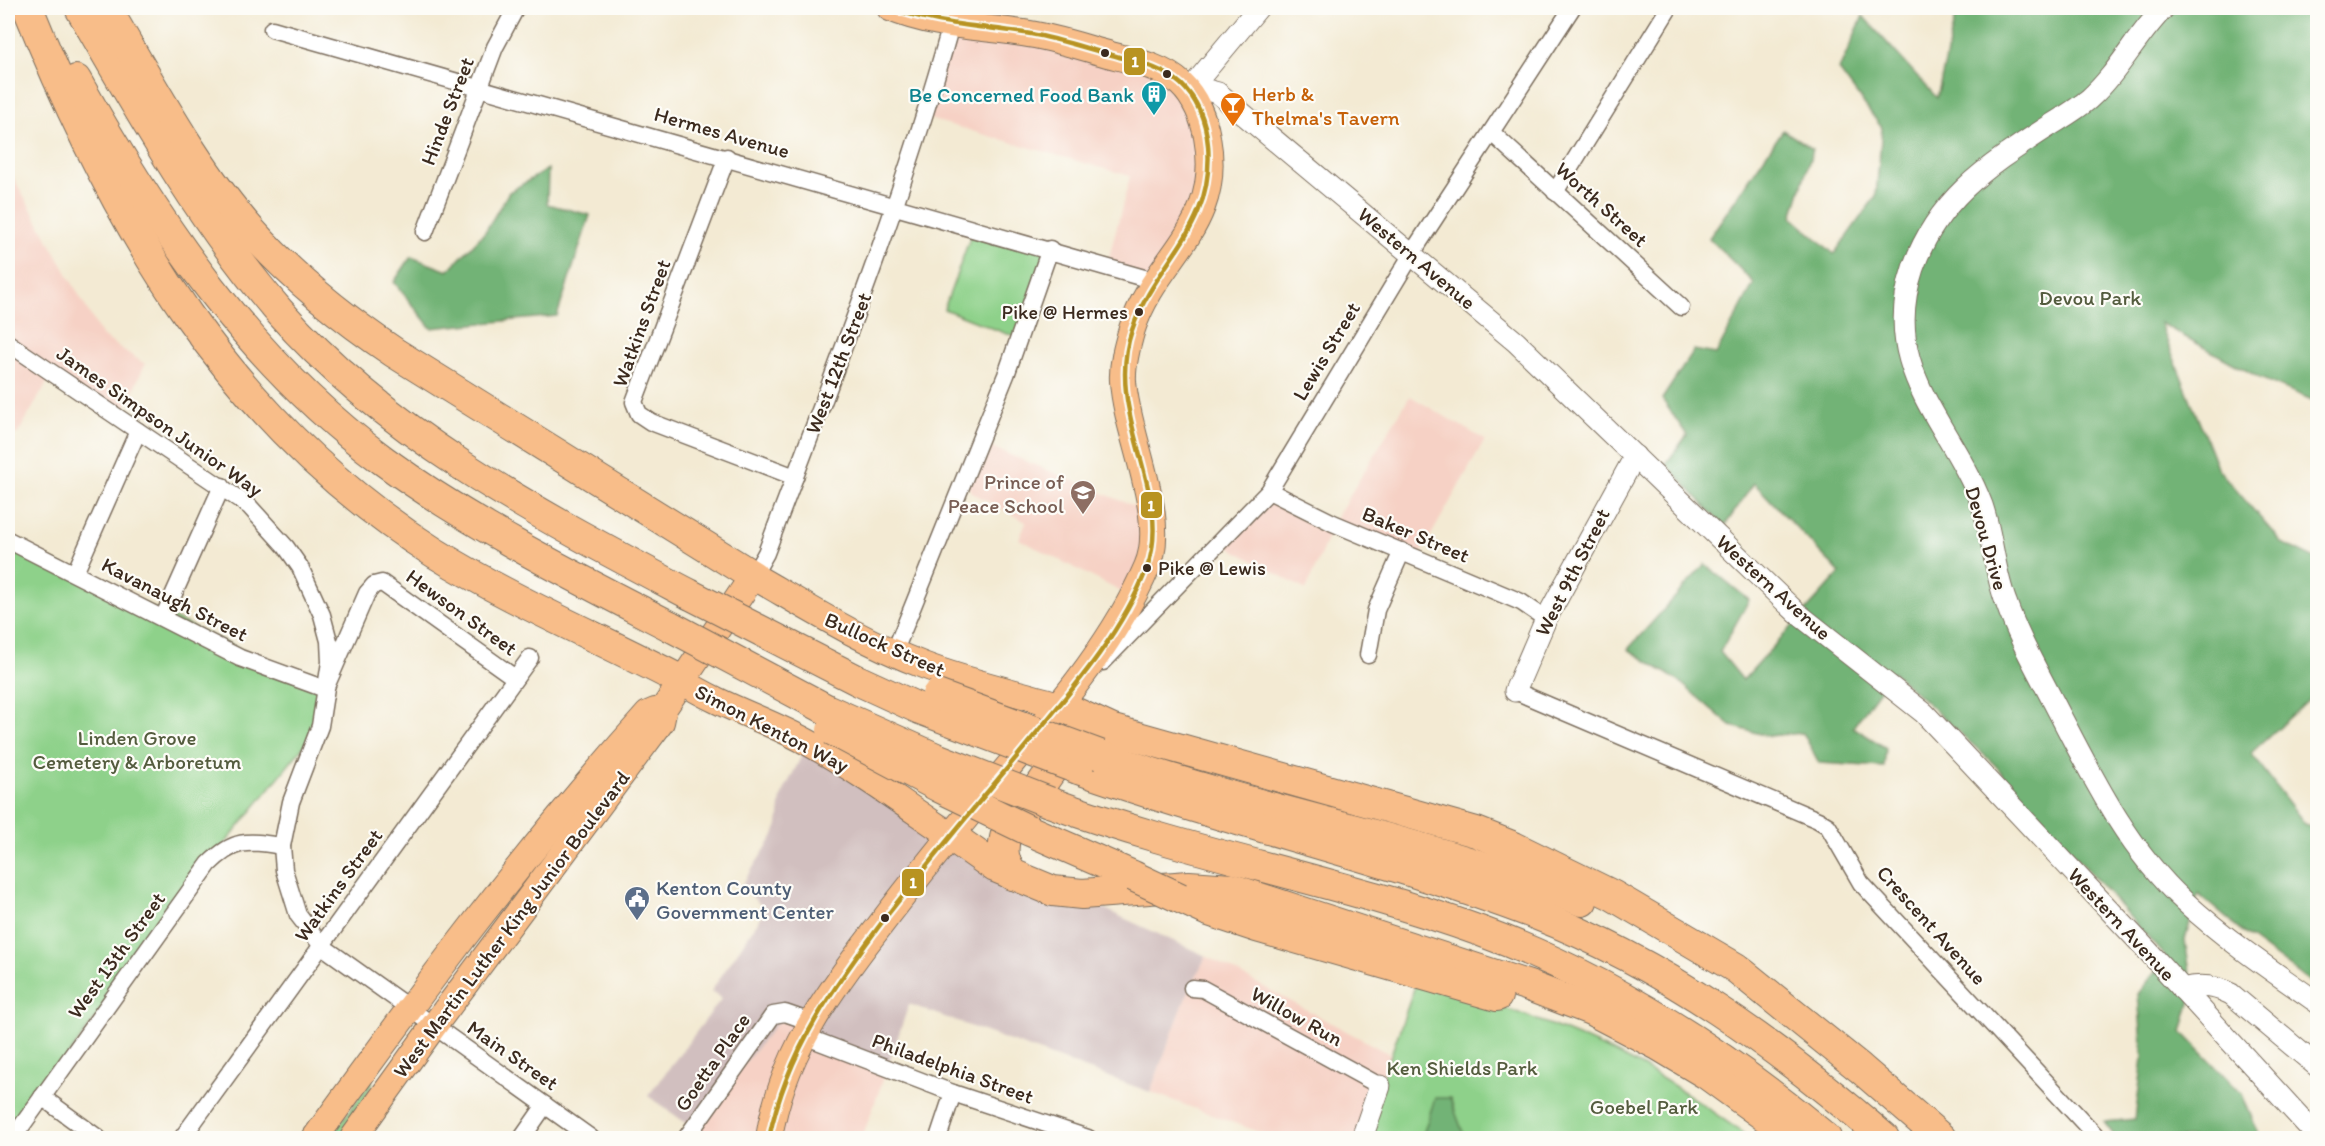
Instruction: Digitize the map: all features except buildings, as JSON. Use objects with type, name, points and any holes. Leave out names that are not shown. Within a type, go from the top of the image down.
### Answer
[{"type":"highway","points":[[28,8],[77,123],[163,281],[206,341],[296,446],[346,490],[442,557],[523,602],[682,681]]},
{"type":"highway","points":[[36,8],[125,165],[168,233],[223,305],[278,368],[356,438],[412,481],[455,509],[606,593],[852,742],[1028,830],[1206,910],[1257,927],[1376,948]]},
{"type":"highway","points":[[80,8],[179,176],[233,255],[279,311],[322,355],[402,425],[481,479],[564,528],[743,622],[1202,788],[1410,843],[1509,860],[1628,922],[1796,1015],[1941,1138]]},
{"type":"highway","points":[[106,8],[184,138],[231,207],[294,275],[343,318],[395,353],[753,576]]},
{"type":"highway","points":[[668,631],[826,709],[936,758],[1049,802],[1186,846],[1392,902],[1482,932],[1598,984],[1649,1012],[1716,1054],[1780,1100],[1826,1138]]},
{"type":"highway","points":[[1068,694],[1097,751]]},
{"type":"highway","points":[[1012,875],[1003,859],[1002,849],[1006,834],[1078,733],[1091,728],[1097,751]]},
{"type":"highway","points":[[951,836],[995,867],[1053,891],[1082,894],[1189,886],[1232,889],[1376,948],[1470,977],[1591,1010],[1658,1045],[1717,1081],[1795,1138]]},
{"type":"highway","points":[[1410,843],[1497,902],[1536,914],[1685,990],[1767,1043],[1884,1138]]},
{"type":"highway","points":[[1470,977],[1639,1056],[1713,1100],[1766,1138]]},
{"type":"main road","points":[[769,1138],[779,1093],[808,1029],[837,981],[951,836],[1068,694],[1149,564],[1153,535],[1150,509],[1125,399],[1122,377],[1124,357],[1133,326],[1202,210],[1210,176],[1210,154],[1204,120],[1188,92],[1167,74],[1133,61],[1044,36],[924,21],[900,10]]},
{"type":"main road","name":"West 12th Street","points":[[682,681],[753,576]]},
{"type":"main road","name":"Bullock Street","points":[[753,576],[856,635],[894,653],[952,675],[1068,694]]},
{"type":"main road","name":"West Martin Luther King Junior Boulevard","points":[[353,1138],[661,722],[664,708],[682,681]]},
{"type":"main road","name":"Simon Kenton Way","points":[[682,681],[707,697],[808,742],[879,785],[951,836]]},
{"type":"main road","name":"West Martin Luther King Junior Boulevard","points":[[315,1138],[481,913],[604,762],[648,714],[664,708]]},
{"type":"street","name":"Hinde Street","points":[[425,232],[495,47],[516,8]]},
{"type":"street","points":[[1188,92],[1258,8]]},
{"type":"street","name":"Lewis Street","points":[[1068,694],[1097,668],[1269,491],[1412,254],[1572,8]]},
{"type":"street","points":[[1555,192],[1669,8]]},
{"type":"street","name":"Devou Drive","points":[[2164,8],[2145,26],[2110,78],[2089,98],[1988,166],[1956,195],[1924,240],[1912,270],[1907,296],[1907,348],[1914,378],[1926,404],[1966,472],[1981,505],[1998,576],[2017,630],[2110,807],[2156,871],[2182,900],[2318,1004]]},
{"type":"street","name":"West 12th Street","points":[[753,576],[766,553],[897,206],[926,118],[951,25]]},
{"type":"street","name":"Hermes Avenue","points":[[272,28],[1050,249],[1158,282]]},
{"type":"street","name":"Western Avenue","points":[[1188,92],[1203,89],[1218,93],[1412,254],[1516,342],[1797,613],[1932,721],[2318,1137]]},
{"type":"street","name":"Worth Street","points":[[1492,134],[1681,307]]},
{"type":"street","name":"Watkins Street","points":[[727,157],[634,402],[639,414],[651,422],[795,477]]},
{"type":"street","points":[[894,653],[1006,375],[1050,249]]},
{"type":"street","name":"James Simpson Junior Way","points":[[8,343],[222,486],[249,507],[286,547],[305,577],[322,615],[329,641],[330,662],[320,726],[291,802],[282,846],[284,870],[298,915],[322,946],[408,1009]]},
{"type":"street","points":[[75,573],[138,431]]},
{"type":"street","name":"West 9th Street","points":[[1515,691],[1546,619],[1635,456]]},
{"type":"street","points":[[162,618],[222,486]]},
{"type":"street","name":"Baker Street","points":[[1269,491],[1333,523],[1521,602],[1546,619]]},
{"type":"street","name":"Kavanaugh Street","points":[[8,540],[240,658],[326,689]]},
{"type":"street","points":[[1368,655],[1376,610],[1402,551]]},
{"type":"street","name":"Hewson Street","points":[[326,689],[367,593],[374,585],[382,583],[515,678]]},
{"type":"street","name":"Watkins Street","points":[[182,1138],[530,658]]},
{"type":"street","name":"Crescent Avenue","points":[[1515,691],[1828,826],[1861,884],[2098,1138]]},
{"type":"street","name":"West 13th Street","points":[[12,1138],[209,864],[221,851],[246,841],[282,846]]},
{"type":"street","points":[[2182,989],[2194,986],[2222,989],[2231,994],[2318,1067]]},
{"type":"street","name":"Willow Run","points":[[1192,988],[1203,989],[1380,1086]]},
{"type":"street","name":"Main Street","points":[[408,1009],[591,1138]]},
{"type":"street","name":"Goetta Place","points":[[686,1138],[773,1015],[785,1013],[808,1029]]},
{"type":"street","name":"Philadelphia Street","points":[[808,1029],[953,1093],[1088,1138]]},
{"type":"street","points":[[1362,1138],[1380,1086]]},
{"type":"street","points":[[938,1138],[953,1093]]},
{"type":"street","points":[[42,1097],[99,1138]]},
{"type":"street","points":[[522,1138],[545,1105]]},
{"type":"shaded area","points":[[951,25],[1167,74],[1210,154],[1158,282],[1107,265],[1130,176],[926,118]]},
{"type":"shaded area","points":[[8,168],[102,336],[145,364],[120,419],[52,374],[17,435],[8,430]]},
{"type":"shaded area","points":[[1410,396],[1485,440],[1418,558],[1333,524],[1306,590],[1221,543],[1269,491],[1333,523]]},
{"type":"shaded area","name":"Prince of Peace School","points":[[979,442],[1141,509],[1150,509],[1131,597],[1019,539],[1026,522],[971,492],[965,480]]},
{"type":"shaded area","points":[[808,743],[879,785],[1117,915],[1206,956],[1186,997],[1150,1092],[909,1004],[887,1069],[820,1044],[811,1022],[785,1013],[693,1128],[648,1096],[722,998],[711,991],[766,910],[741,886],[773,837],[778,825],[781,797]]},
{"type":"shaded area","points":[[1206,956],[1391,1055],[1362,1138],[1275,1138],[1150,1092],[1186,997]]},
{"type":"shaded area","points":[[785,1013],[887,1069],[862,1138],[686,1138]]},
{"type":"green space","name":"Devou Park","points":[[1957,8],[2317,8],[2317,402],[2260,378],[2160,323],[2218,469],[2282,543],[2317,560],[2317,696],[2311,698],[2251,753],[2305,824],[2317,828],[2317,987],[2245,934],[2198,894],[2185,940],[2193,993],[2182,1032],[2242,1094],[2260,1138],[2116,1138],[2104,1122],[2135,1119],[2143,1058],[2138,994],[2166,958],[1994,764],[1893,672],[1853,727],[1886,748],[1884,767],[1819,763],[1803,733],[1768,736],[1731,726],[1680,682],[1628,649],[1705,564],[1749,600],[1720,652],[1743,680],[1840,573],[1754,483],[1724,527],[1666,464],[1687,435],[1662,399],[1694,350],[1716,354],[1754,283],[1709,238],[1783,130],[1813,149],[1792,217],[1834,254],[1876,196],[1882,128],[1839,70],[1863,16],[1937,98]]},
{"type":"green space","points":[[548,169],[547,204],[590,215],[557,316],[431,328],[394,282],[411,257],[448,271],[485,232],[509,192]]},
{"type":"green space","points":[[974,227],[1050,249],[1020,336],[1007,334],[944,309]]},
{"type":"green space","name":"Linden Grove Cemetery & Arboretum","points":[[8,540],[325,689],[320,726],[203,871],[8,1138]]},
{"type":"green space","name":"Ken Shields Park","points":[[1417,980],[1528,1016],[1609,1050],[1665,1080],[1750,1138],[1362,1138]]},
{"type":"green space","points":[[371,1081],[373,1083],[343,1138],[330,1138]]},
{"type":"green space","points":[[1435,1098],[1450,1098],[1465,1138],[1422,1138]]},
{"type":"transit line","name":"1","points":[[769,1138],[777,1106],[801,1047],[850,965],[907,890],[1084,674],[1113,633],[1137,590],[1147,568],[1153,540],[1152,511],[1147,482],[1131,423],[1126,392],[1125,361],[1132,330],[1142,305],[1193,222],[1202,200],[1208,174],[1208,145],[1200,112],[1187,90],[1166,73],[1052,38],[942,22],[890,8]]},
{"type":"place","name":"Be Concerned Food Bank","points":[[1154,117]]},
{"type":"place","name":"Herb & Thelma's Tavern","points":[[1233,128]]},
{"type":"place","name":"Pike @ Hermes","points":[[1139,312]]},
{"type":"place","name":"Prince of Peace School","points":[[1083,516]]},
{"type":"place","name":"Pike @ Lewis","points":[[1147,568]]},
{"type":"place","name":"Kenton County Government Center","points":[[637,922]]},
{"type":"park label","name":"Goebel Park","points":[[1644,1106]]}]
